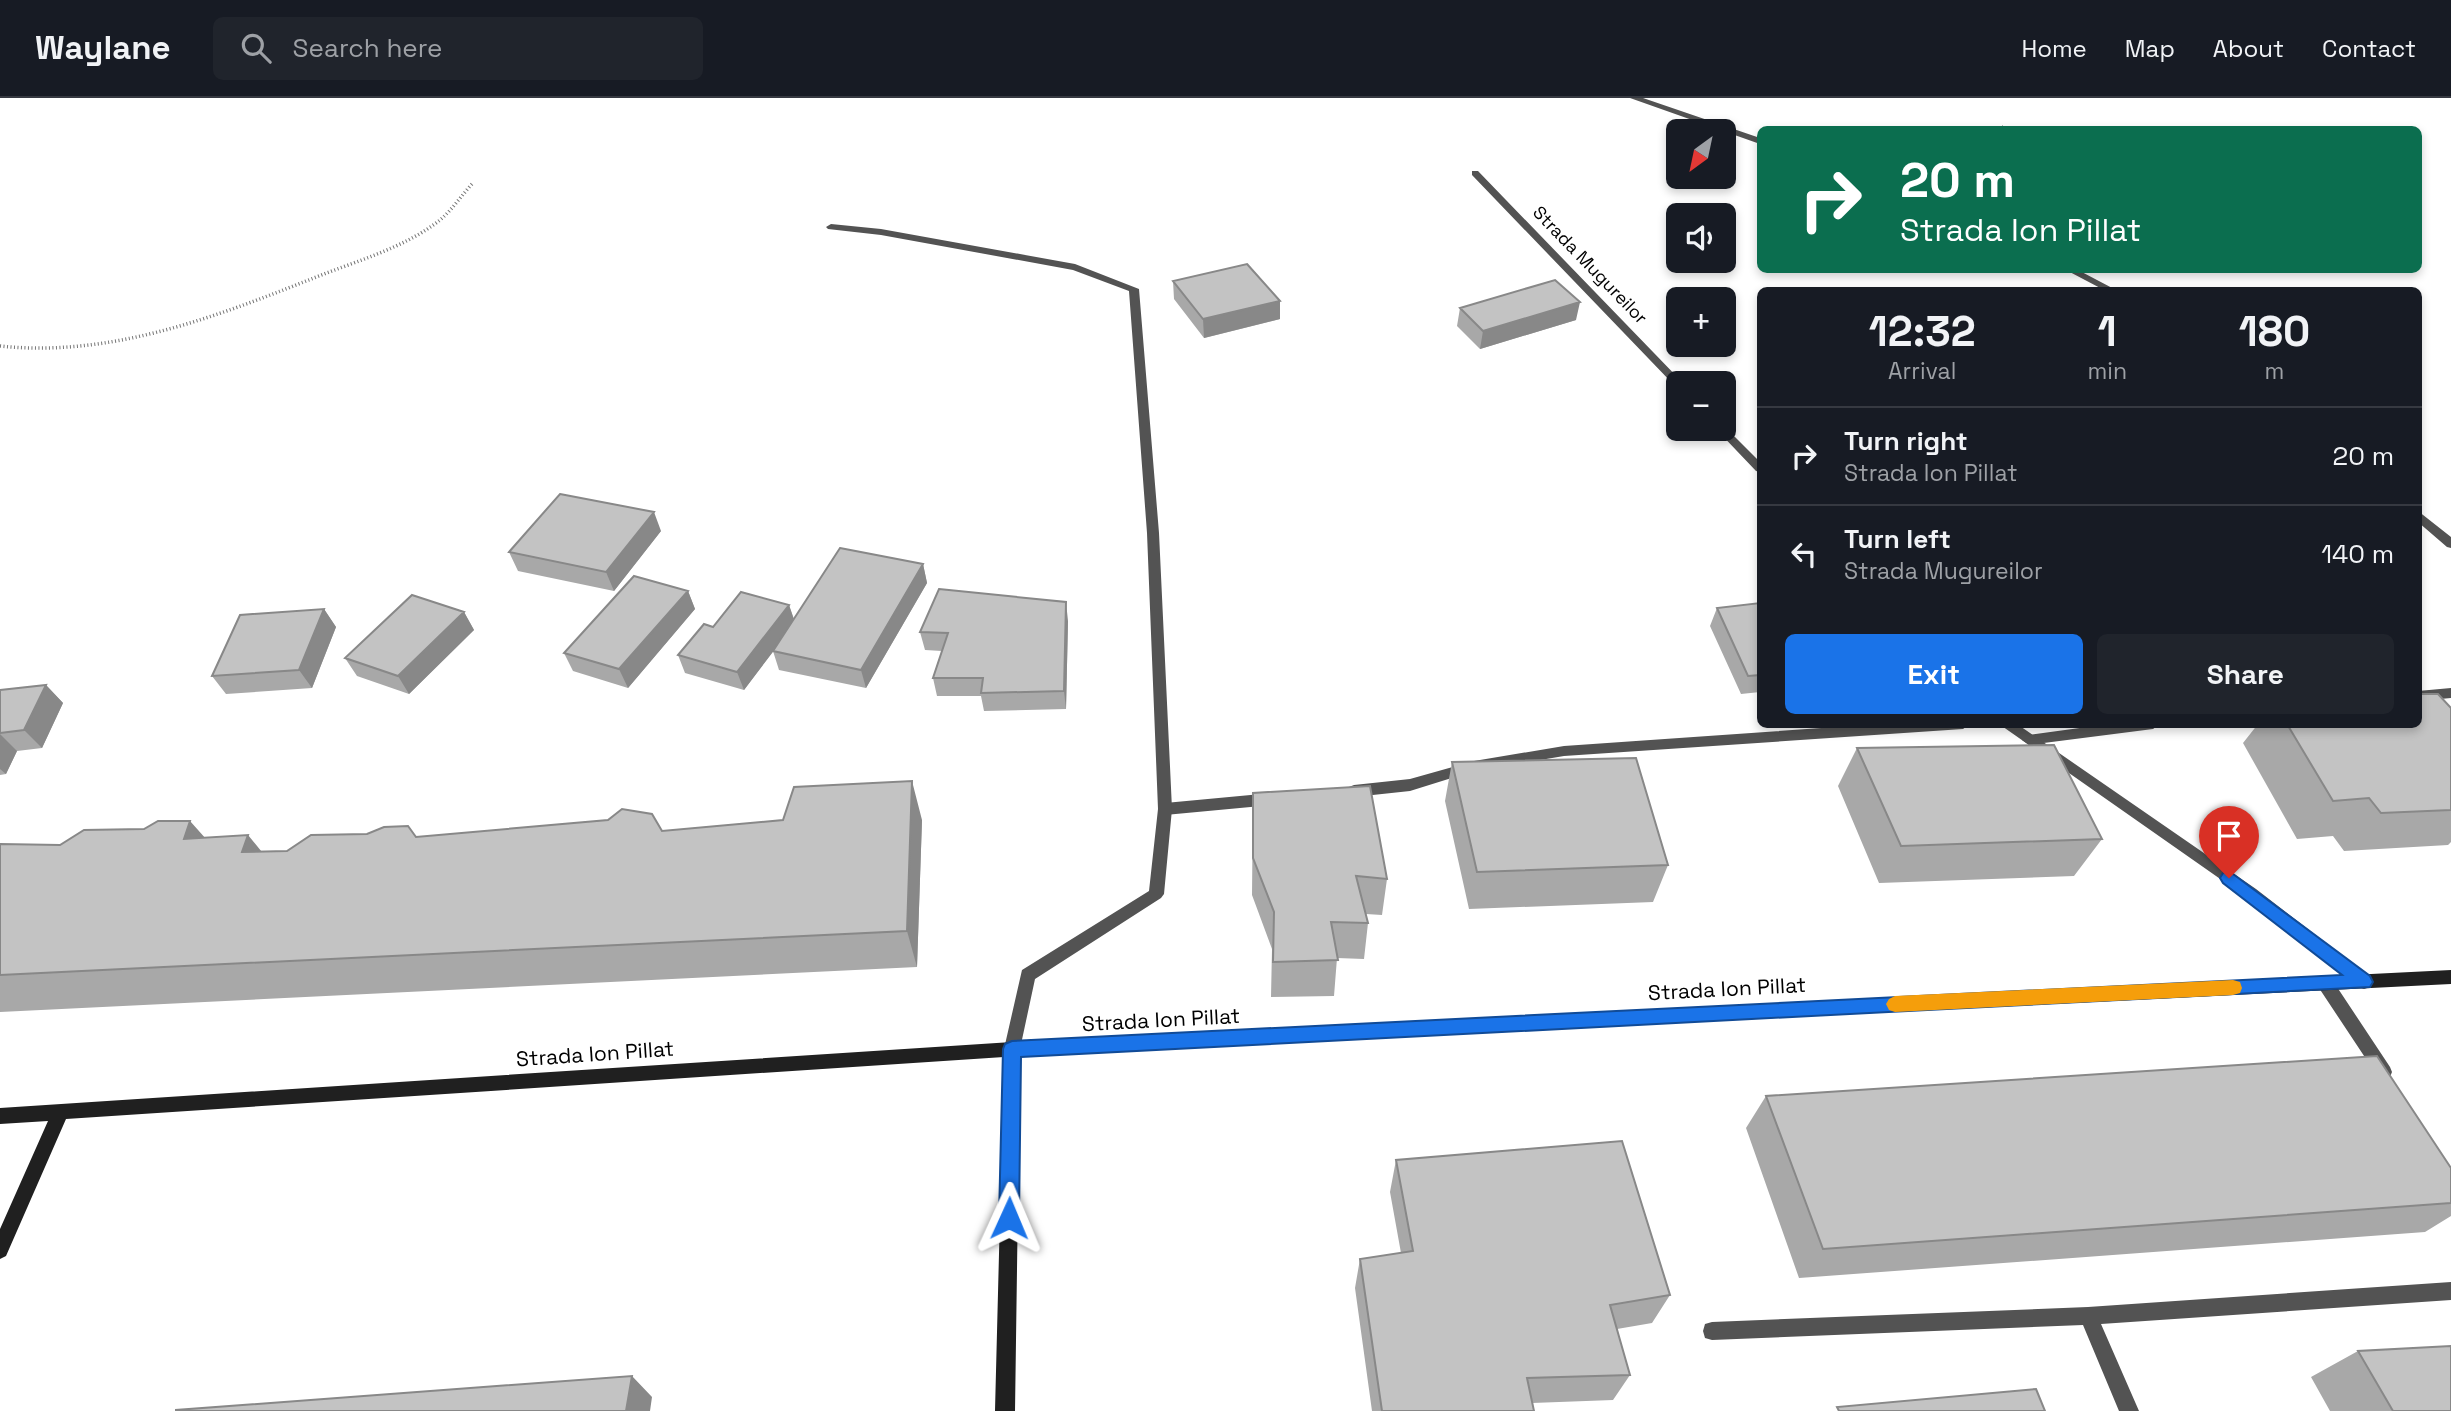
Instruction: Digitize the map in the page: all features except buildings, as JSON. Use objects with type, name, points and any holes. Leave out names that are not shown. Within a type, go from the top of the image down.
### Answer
[{"type":"street","points":[[1634,98],[1757,140]]},
{"type":"street","name":"Strada Mugureilor","points":[[1475,173],[1666,371]]},
{"type":"street","points":[[831,227],[881,232],[1075,267],[1134,289],[1153,533],[1165,809],[1156,894],[1028,975],[1012,1049],[1005,1411]]},
{"type":"street","points":[[2077,273],[2105,287]]},
{"type":"street","points":[[1734,441],[1757,465]]},
{"type":"street","points":[[2422,519],[2451,544]]},
{"type":"street","points":[[2422,696],[2451,693]]},
{"type":"street","points":[[1342,792],[1410,785],[1474,766],[1564,751],[1904,728]]},
{"type":"street","points":[[2012,728],[2251,893],[2364,982]]},
{"type":"street","points":[[2029,740],[2122,728]]},
{"type":"street","points":[[1165,809],[1287,797]]},
{"type":"street","name":"Strada Ion Pillat","points":[[0,1116],[1012,1049],[2451,978]]},
{"type":"street","points":[[2325,983],[2392,1083]]},
{"type":"street","points":[[0,1250],[61,1111]]},
{"type":"street","points":[[1712,1331],[2088,1316],[2451,1291]]},
{"type":"street","points":[[2088,1316],[2129,1411]]},
{"type":"path","points":[[0,346],[76,350],[187,324],[405,242],[438,222],[472,184]]},
{"type":"slow traffic","points":[[1895,1004],[2233,988]]},
{"type":"route","points":[[1009,1218],[1012,1049],[2364,982],[2229,878]]}]
